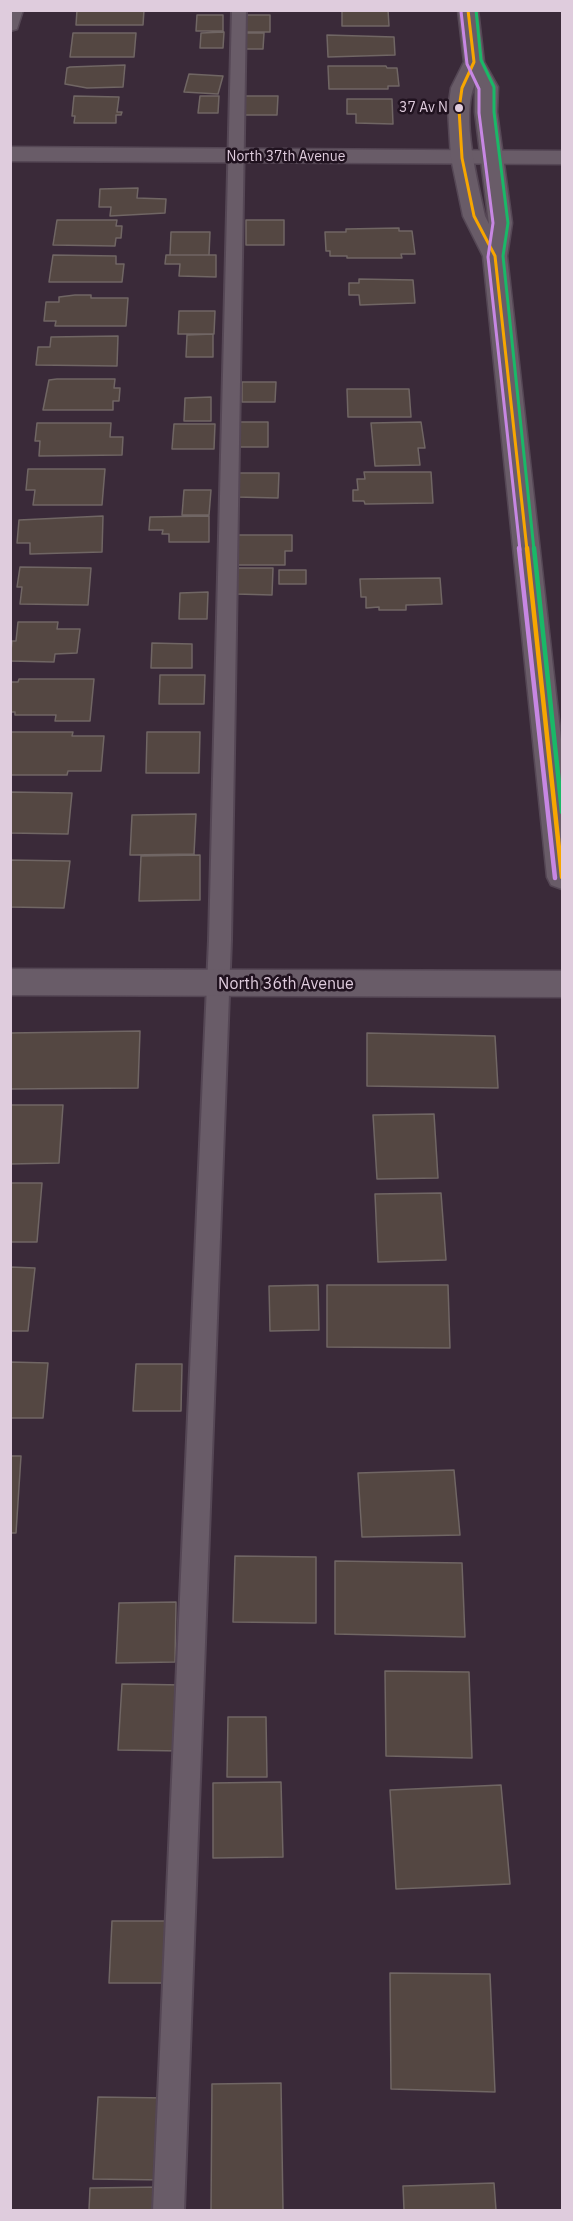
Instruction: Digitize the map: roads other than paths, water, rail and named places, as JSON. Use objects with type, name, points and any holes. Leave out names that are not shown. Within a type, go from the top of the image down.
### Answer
[{"type":"street","points":[[10,25],[13,10]]},
{"type":"street","points":[[468,10],[474,62],[487,87],[486,112],[501,223],[495,256],[562,878]]},
{"type":"street","points":[[474,62],[462,88],[459,109],[462,158],[474,216],[495,256]]},
{"type":"street","name":"North 37th Avenue","points":[[10,154],[562,158]]},
{"type":"street","name":"North 36th Avenue","points":[[10,982],[562,984]]},
{"type":"lane","points":[[168,2211],[218,984],[238,157],[239,10]]},
{"type":"place","name":"37 Av N","points":[[459,108]]}]
